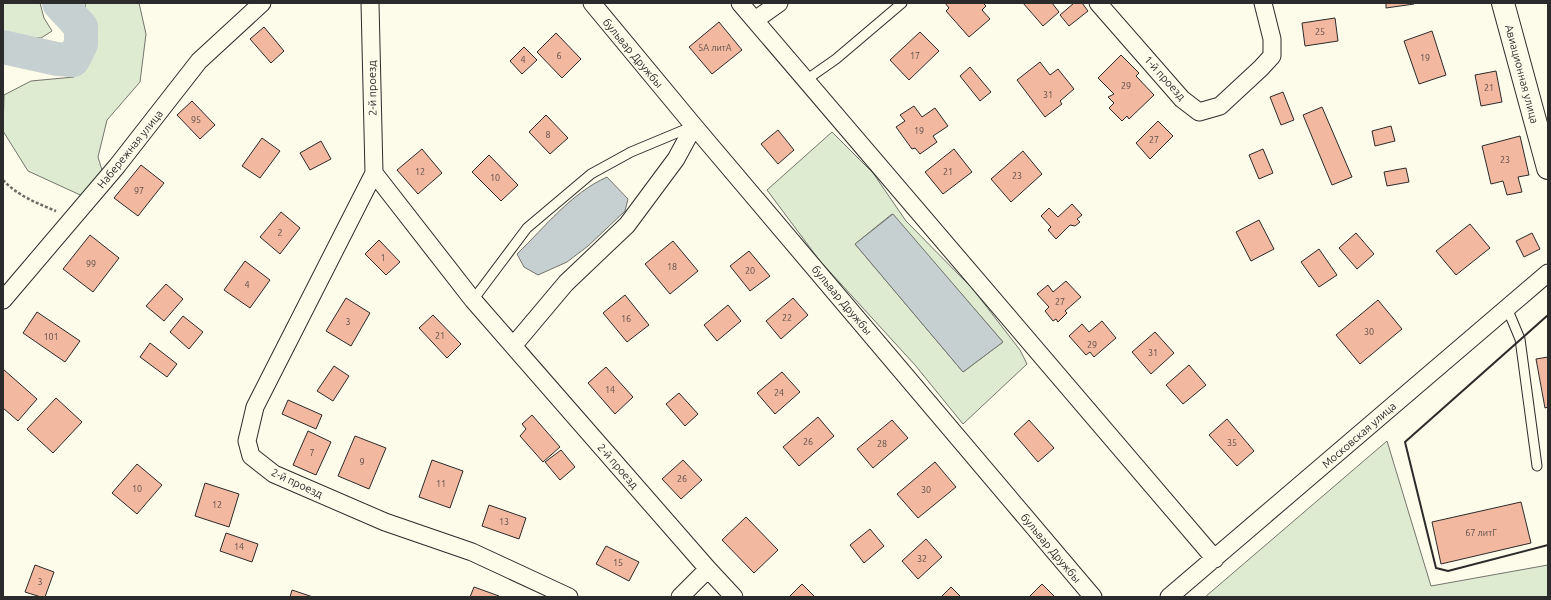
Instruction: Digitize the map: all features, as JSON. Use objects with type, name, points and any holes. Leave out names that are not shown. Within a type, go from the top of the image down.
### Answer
[{"type":"street","name":"Набережная улица","points":[[3,300],[117,166],[199,61],[262,3]]},
{"type":"street","name":"2-й проезд","points":[[370,3],[374,173],[255,407],[247,441],[251,456],[274,474],[385,522],[472,552],[569,597]]},
{"type":"street","name":"бульвар Дружбы","points":[[592,3],[694,126],[1093,597]]},
{"type":"street","points":[[740,3],[1215,559]]},
{"type":"street","points":[[755,20],[779,3]]},
{"type":"street","name":"1-й проезд","points":[[1098,3],[1182,100],[1199,112],[1220,106],[1272,56],[1272,39],[1263,3]]},
{"type":"street","name":"Авиационная улица","points":[[1503,3],[1548,168]]},
{"type":"street","points":[[513,346],[566,283],[627,225],[676,159],[694,126]]},
{"type":"street","name":"2-й проезд","points":[[374,173],[474,300],[513,346],[734,597]]},
{"type":"street","name":"Московская улица","points":[[1169,597],[1548,273]]},
{"type":"street","points":[[680,597],[708,569]]},
{"type":"lane","points":[[806,80],[836,59],[902,3]]},
{"type":"lane","points":[[474,300],[528,228],[591,174],[631,152],[694,126]]},
{"type":"lane","points":[[1507,308],[1520,339],[1537,466]]},
{"type":"path","points":[[3,180],[11,189],[23,196],[73,218]]},
{"type":"green space","points":[[3,3],[40,3],[44,18],[52,31],[41,38],[3,36]]},
{"type":"green space","points":[[85,3],[139,3],[146,34],[140,82],[107,120],[98,157],[105,180],[89,199],[28,171],[3,131],[4,95],[31,81],[74,77],[85,59],[87,24]]},
{"type":"green space","points":[[832,132],[873,173],[906,221],[972,288],[1020,350],[1027,364],[963,424],[915,365],[820,261],[767,190]],"holes":[[[892,214],[1003,342],[963,372],[855,244]]]},
{"type":"green space","points":[[1387,441],[1431,586],[1548,565],[1548,597],[1205,597]]},
{"type":"shaded area","points":[[607,177],[628,199],[625,211],[588,246],[567,262],[538,275],[524,267],[517,254],[570,201],[581,192]]},
{"type":"shaded area","points":[[893,214],[1003,342],[963,372],[855,244]]},
{"type":"building","points":[[945,3],[983,3],[986,6],[982,10],[990,19],[969,37],[946,11],[949,8]]},
{"type":"building","points":[[1023,3],[1052,3],[1059,12],[1043,26]]},
{"type":"building","points":[[1074,3],[1082,3],[1088,11],[1069,26],[1060,15]]},
{"type":"building","points":[[1386,3],[1414,3],[1414,4],[1386,8]]},
{"type":"building","points":[[1335,18],[1338,41],[1305,46],[1302,23]]},
{"type":"building","points":[[719,22],[742,50],[712,74],[689,47]]},
{"type":"building","points":[[264,27],[284,51],[271,63],[250,39]]},
{"type":"building","points":[[1432,31],[1446,75],[1419,84],[1404,41]]},
{"type":"building","points":[[920,32],[939,51],[909,80],[890,60]]},
{"type":"building","points":[[556,33],[581,59],[562,78],[537,52]]},
{"type":"building","points":[[524,47],[537,60],[522,74],[510,61]]},
{"type":"building","points":[[1121,55],[1139,73],[1136,76],[1154,95],[1129,119],[1127,116],[1122,121],[1109,108],[1114,103],[1108,97],[1114,94],[1098,78]]},
{"type":"building","points":[[1040,62],[1050,75],[1058,69],[1074,89],[1060,101],[1062,104],[1045,117],[1017,80]]},
{"type":"building","points":[[970,67],[991,92],[980,101],[960,76]]},
{"type":"building","points":[[1496,71],[1502,102],[1481,106],[1475,75]]},
{"type":"building","points":[[1283,92],[1294,120],[1281,125],[1270,97]]},
{"type":"building","points":[[192,101],[215,125],[200,139],[177,115]]},
{"type":"building","points":[[914,106],[922,117],[935,108],[948,126],[933,136],[937,142],[920,154],[915,148],[912,149],[896,127],[905,121],[900,115]]},
{"type":"building","points":[[1322,107],[1352,177],[1332,185],[1303,115]]},
{"type":"building","points":[[546,115],[568,138],[550,154],[529,132]]},
{"type":"building","points":[[1158,121],[1173,136],[1150,159],[1136,143]]},
{"type":"building","points":[[1391,126],[1395,141],[1375,146],[1372,131]]},
{"type":"building","points":[[778,130],[794,150],[778,164],[761,144]]},
{"type":"building","points":[[1520,136],[1529,175],[1518,177],[1522,192],[1507,195],[1503,181],[1491,184],[1482,146]]},
{"type":"building","points":[[262,138],[280,151],[260,178],[242,166]]},
{"type":"building","points":[[321,141],[331,159],[310,170],[300,153]]},
{"type":"building","points":[[422,149],[442,173],[418,194],[397,170]]},
{"type":"building","points":[[954,149],[972,172],[943,194],[925,172]]},
{"type":"building","points":[[1263,149],[1273,173],[1259,179],[1249,155]]},
{"type":"building","points":[[1023,151],[1042,174],[1011,202],[991,179]]},
{"type":"building","points":[[489,155],[518,185],[501,201],[472,172]]},
{"type":"building","points":[[141,165],[164,183],[138,216],[114,198]]},
{"type":"building","points":[[1406,168],[1409,182],[1387,186],[1384,172]]},
{"type":"building","points":[[1072,204],[1082,215],[1077,219],[1080,222],[1075,226],[1070,225],[1056,239],[1048,230],[1051,227],[1041,216],[1049,208],[1058,217]]},
{"type":"building","points":[[281,212],[300,228],[280,254],[260,237]]},
{"type":"building","points":[[1259,220],[1274,249],[1251,261],[1236,232]]},
{"type":"building","points":[[1470,224],[1490,248],[1456,275],[1436,251]]},
{"type":"building","points":[[1356,233],[1374,254],[1357,269],[1339,248]]},
{"type":"building","points":[[1532,233],[1540,249],[1524,257],[1516,241]]},
{"type":"building","points":[[90,235],[119,258],[93,292],[63,269]]},
{"type":"building","points":[[379,240],[400,262],[386,275],[365,254]]},
{"type":"building","points":[[673,241],[698,271],[670,294],[645,264]]},
{"type":"building","points":[[1319,249],[1337,275],[1319,287],[1301,262]]},
{"type":"building","points":[[749,251],[770,276],[750,291],[730,266]]},
{"type":"building","points":[[245,261],[270,280],[250,308],[224,290]]},
{"type":"building","points":[[1066,281],[1081,297],[1065,311],[1067,313],[1058,322],[1056,319],[1053,321],[1045,311],[1049,307],[1037,294],[1048,285],[1053,292]]},
{"type":"building","points":[[166,284],[183,299],[164,321],[146,306]]},
{"type":"building","points":[[625,295],[649,325],[627,342],[603,313]]},
{"type":"building","points":[[346,298],[370,313],[351,346],[326,331]]},
{"type":"building","points":[[793,298],[808,315],[781,339],[766,321]]},
{"type":"building","points":[[1378,300],[1402,329],[1360,364],[1336,335]]},
{"type":"building","points":[[728,305],[741,321],[717,341],[704,325]]},
{"type":"building","points":[[37,312],[80,341],[65,362],[23,333]]},
{"type":"building","points":[[433,315],[461,344],[447,358],[419,328]]},
{"type":"building","points":[[183,316],[203,332],[189,349],[170,332]]},
{"type":"building","points":[[1102,321],[1116,338],[1094,357],[1090,352],[1086,355],[1069,336],[1082,324],[1089,332]]},
{"type":"building","points":[[1155,332],[1174,353],[1151,374],[1132,352]]},
{"type":"building","points":[[150,343],[177,364],[167,377],[140,357]]},
{"type":"building","points":[[1548,357],[1548,407],[1545,408],[1536,359]]},
{"type":"building","points":[[1189,365],[1206,385],[1183,404],[1166,385]]},
{"type":"building","points":[[334,366],[349,376],[333,401],[317,391]]},
{"type":"building","points":[[606,367],[633,397],[615,414],[588,383]]},
{"type":"building","points":[[3,369],[37,399],[18,421],[3,408]]},
{"type":"building","points":[[782,372],[800,392],[775,414],[757,393]]},
{"type":"building","points":[[679,393],[698,414],[685,426],[666,404]]},
{"type":"building","points":[[56,398],[82,422],[53,453],[27,429]]},
{"type":"building","points":[[288,400],[322,415],[316,429],[282,414]]},
{"type":"building","points":[[532,415],[560,447],[543,462],[520,436],[526,429],[522,424]]},
{"type":"building","points":[[818,417],[834,436],[799,466],[783,447]]},
{"type":"building","points":[[1227,419],[1254,451],[1237,466],[1209,435]]},
{"type":"building","points":[[892,420],[908,438],[873,468],[857,449]]},
{"type":"building","points":[[1029,420],[1054,448],[1038,462],[1014,434]]},
{"type":"building","points":[[308,431],[331,442],[316,475],[293,465]]},
{"type":"building","points":[[355,436],[386,448],[369,489],[338,476]]},
{"type":"building","points":[[561,450],[575,467],[560,480],[545,462]]},
{"type":"building","points":[[432,460],[463,471],[450,508],[419,497]]},
{"type":"building","points":[[683,460],[702,480],[681,499],[662,479]]},
{"type":"building","points":[[935,462],[956,487],[918,518],[897,494]]},
{"type":"building","points":[[137,464],[162,485],[137,514],[112,493]]},
{"type":"building","points":[[205,483],[239,494],[229,527],[195,516]]},
{"type":"building","points":[[1521,502],[1531,543],[1441,564],[1432,522]]},
{"type":"building","points":[[489,505],[526,518],[519,539],[482,526]]},
{"type":"building","points":[[746,517],[778,550],[754,573],[722,540]]},
{"type":"building","points":[[870,529],[884,546],[864,563],[850,545]]},
{"type":"building","points":[[226,533],[258,544],[252,562],[220,551]]},
{"type":"building","points":[[926,539],[942,557],[918,579],[902,561]]},
{"type":"building","points":[[606,546],[639,562],[629,581],[596,564]]},
{"type":"building","points":[[35,565],[54,572],[45,597],[25,592]]},
{"type":"building","points":[[802,584],[815,597],[789,597]]},
{"type":"building","points":[[1042,584],[1055,597],[1029,597]]},
{"type":"building","points":[[474,587],[499,596],[470,597]]},
{"type":"building","points":[[951,587],[961,597],[941,597]]},
{"type":"building","points":[[292,590],[313,597],[290,597]]},
{"type":"waterway","points":[[3,47],[57,59],[73,60],[81,44],[81,27],[59,3]]},
{"type":"wall","points":[[1548,315],[1405,442],[1436,568],[1448,571],[1548,545]]}]
